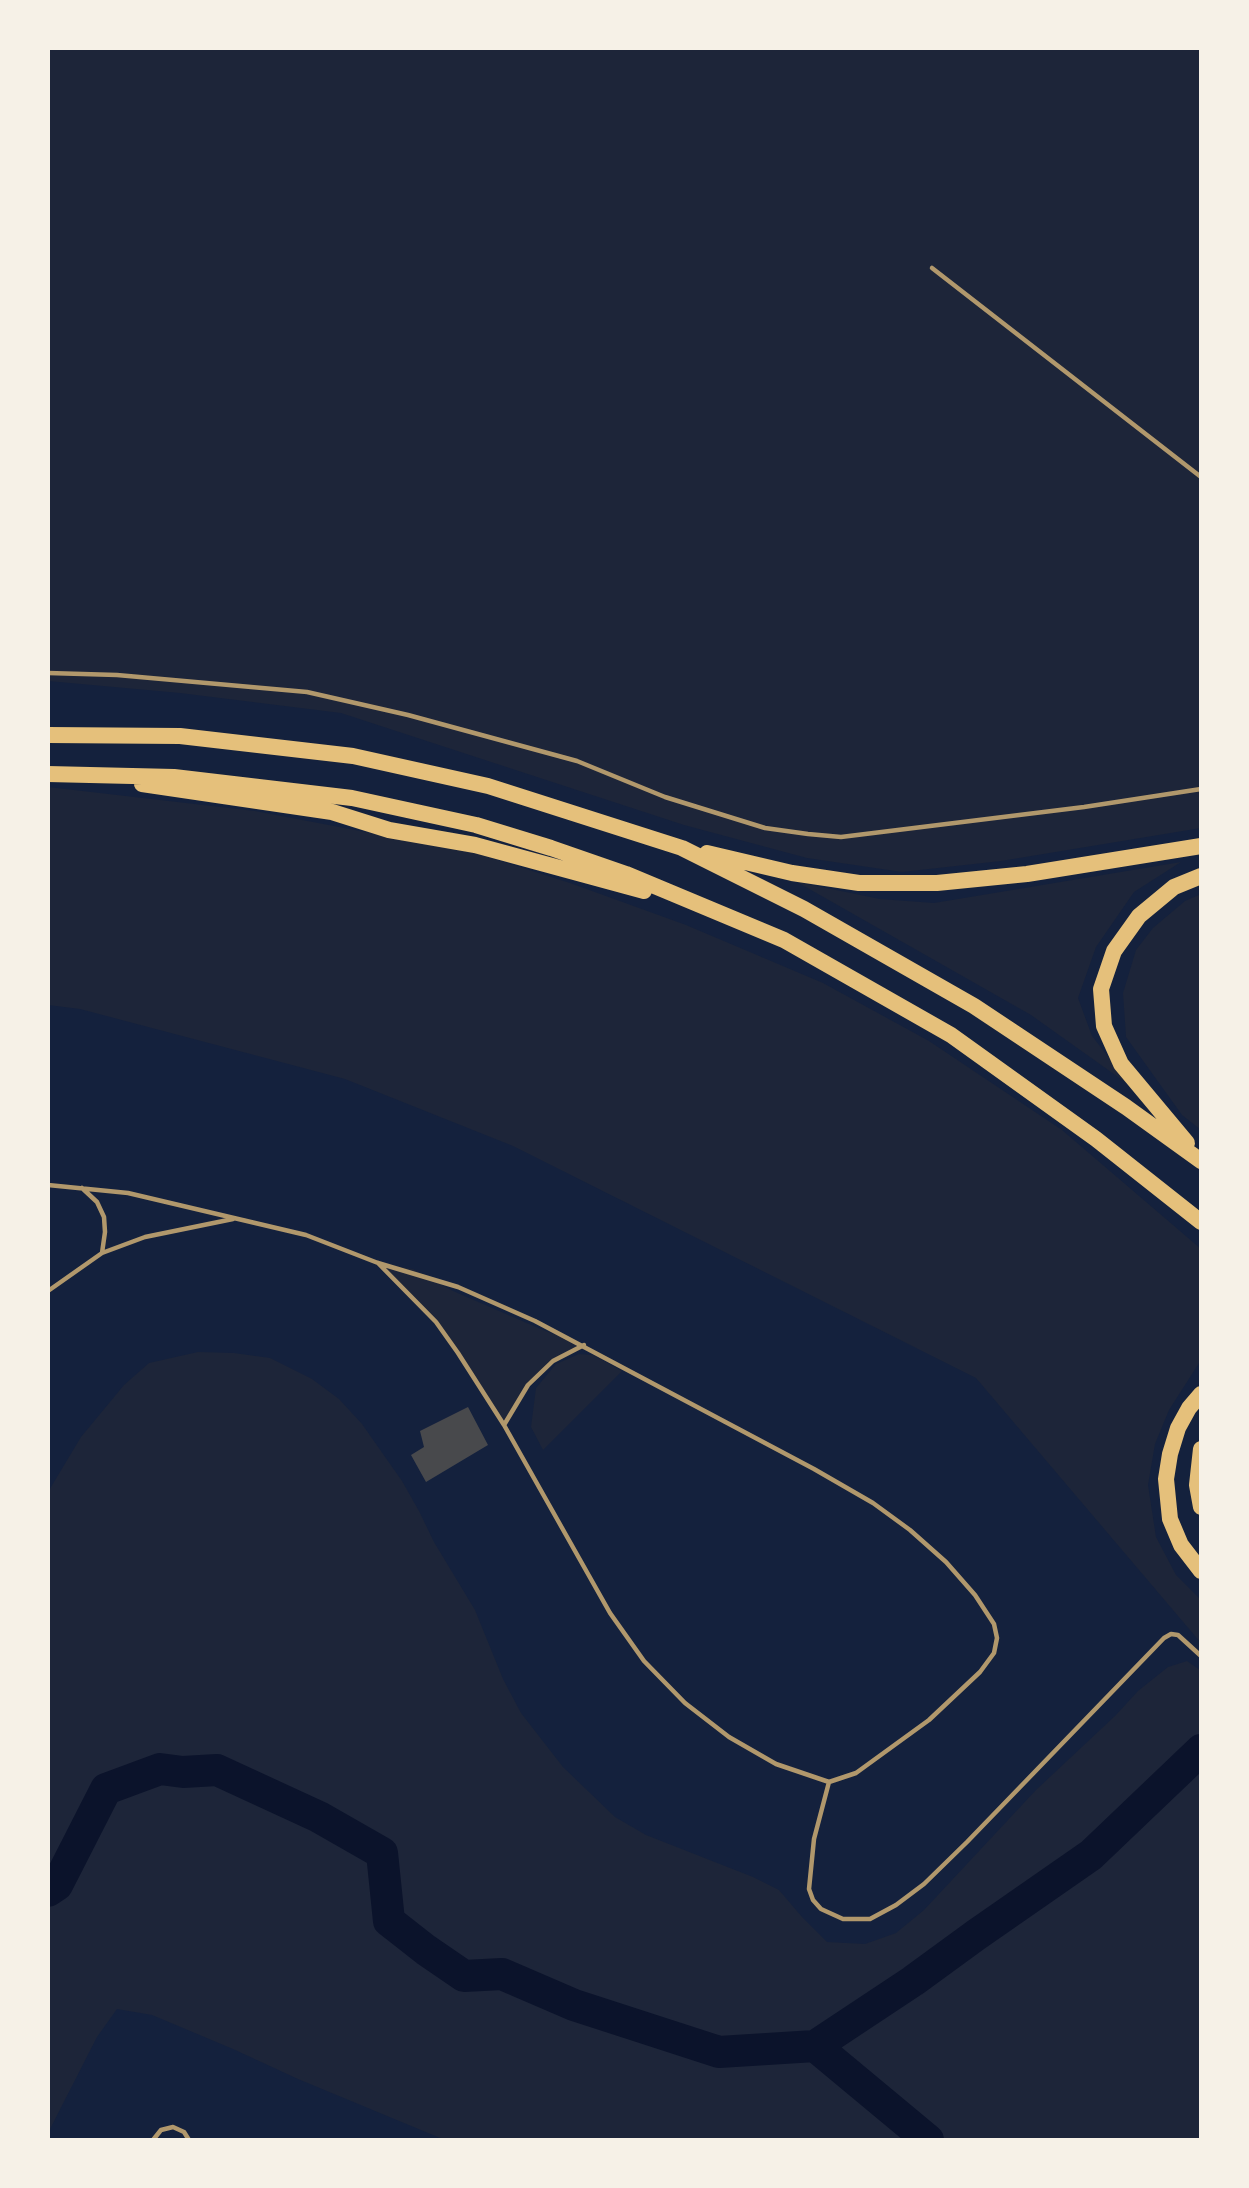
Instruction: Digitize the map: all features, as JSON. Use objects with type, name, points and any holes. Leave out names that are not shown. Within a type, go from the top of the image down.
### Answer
[{"type":"highway","points":[[48,735],[180,736],[353,756],[488,786],[682,848],[792,873],[859,883],[937,883],[1027,874],[1201,846]]},
{"type":"highway","points":[[48,774],[174,777],[352,798],[476,825],[626,874],[784,940],[951,1035],[1096,1139],[1201,1222]]},
{"type":"highway","points":[[82,774],[332,812],[389,830],[475,845],[703,906]]},
{"type":"highway","points":[[682,848],[804,909],[974,1006],[1126,1107],[1201,1161]]},
{"type":"highway","points":[[1201,876],[1174,887],[1139,916],[1114,951],[1101,989],[1104,1026],[1121,1064],[1201,1161]]},
{"type":"highway","points":[[1201,1394],[1189,1408],[1178,1428],[1170,1454],[1166,1479],[1170,1519],[1181,1545],[1201,1571]]},
{"type":"highway","points":[[1201,1449],[1197,1485],[1201,1507]]},
{"type":"lane","points":[[932,268],[1201,477]]},
{"type":"lane","points":[[48,673],[117,675],[308,692],[408,715],[577,761],[665,797],[765,828],[808,834],[841,837],[1084,807],[1201,789]]},
{"type":"lane","points":[[48,1185],[128,1193],[306,1235],[378,1263],[432,1278],[479,1295],[584,1345],[814,1469],[873,1503],[910,1530],[946,1562],[975,1595],[994,1624],[997,1638],[994,1653],[980,1672],[929,1720],[856,1773],[829,1782],[776,1764],[729,1737],[685,1703],[644,1661],[610,1613],[504,1425],[458,1353],[436,1322],[378,1263]]},
{"type":"lane","points":[[82,1188],[97,1202],[104,1217],[105,1232],[102,1253]]},
{"type":"lane","points":[[48,1291],[102,1253],[146,1237],[236,1218]]},
{"type":"lane","points":[[504,1425],[528,1385],[553,1361],[584,1345]]},
{"type":"lane","points":[[829,1782],[814,1839],[809,1889],[813,1900],[821,1909],[843,1919],[870,1919],[896,1905],[924,1884],[1164,1638],[1171,1634],[1178,1635],[1201,1656]]},
{"type":"lane","points":[[153,2140],[160,2130],[173,2127],[184,2133],[189,2140]]},
{"type":"shaded area","points":[[48,48],[1201,48],[1201,828],[1001,861],[902,872],[807,858],[684,825],[341,713],[180,693],[48,681]]},
{"type":"shaded area","points":[[48,787],[255,811],[476,853],[570,883],[686,925],[823,983],[929,1041],[1062,1130],[1201,1249],[1201,1360],[1169,1410],[1155,1444],[1148,1485],[1156,1537],[1176,1575],[1201,1600],[1201,1643],[976,1378],[513,1146],[345,1079],[80,1009],[48,1005]]},
{"type":"shaded area","points":[[1181,862],[1134,892],[1096,947],[1078,998],[1092,1036],[1132,1087],[1031,1015],[797,882],[880,899],[934,903]]},
{"type":"shaded area","points":[[1201,894],[1201,1130],[1182,1115],[1126,1037],[1123,993],[1136,950],[1153,928],[1185,901]]},
{"type":"shaded area","points":[[378,1263],[413,1269],[453,1291],[584,1345],[553,1361],[528,1385],[504,1425],[436,1322]]},
{"type":"shaded area","points":[[198,1352],[234,1353],[270,1358],[312,1379],[339,1399],[362,1424],[402,1481],[434,1542],[475,1610],[503,1679],[521,1713],[563,1767],[615,1817],[646,1835],[753,1877],[779,1890],[827,1942],[865,1944],[896,1933],[924,1910],[1036,1790],[1116,1715],[1138,1691],[1168,1667],[1187,1661],[1200,1670],[1201,2140],[445,2140],[152,2015],[117,2009],[97,2037],[48,2133],[48,1492],[81,1437],[124,1385],[149,1363]]},
{"type":"shaded area","points":[[579,1354],[593,1355],[622,1371],[543,1450],[531,1427],[536,1388],[556,1364]]},
{"type":"building","points":[[468,1407],[488,1445],[426,1482],[411,1455],[424,1447],[420,1431]]},
{"type":"waterway","points":[[48,1891],[57,1885],[106,1789],[160,1769],[183,1772],[217,1770],[319,1817],[382,1853],[389,1921],[464,1976],[502,1974],[574,2005],[719,2052],[815,2046],[913,1981],[1091,1855],[1201,1750]]},
{"type":"waterway","points":[[815,2046],[928,2140]]}]
